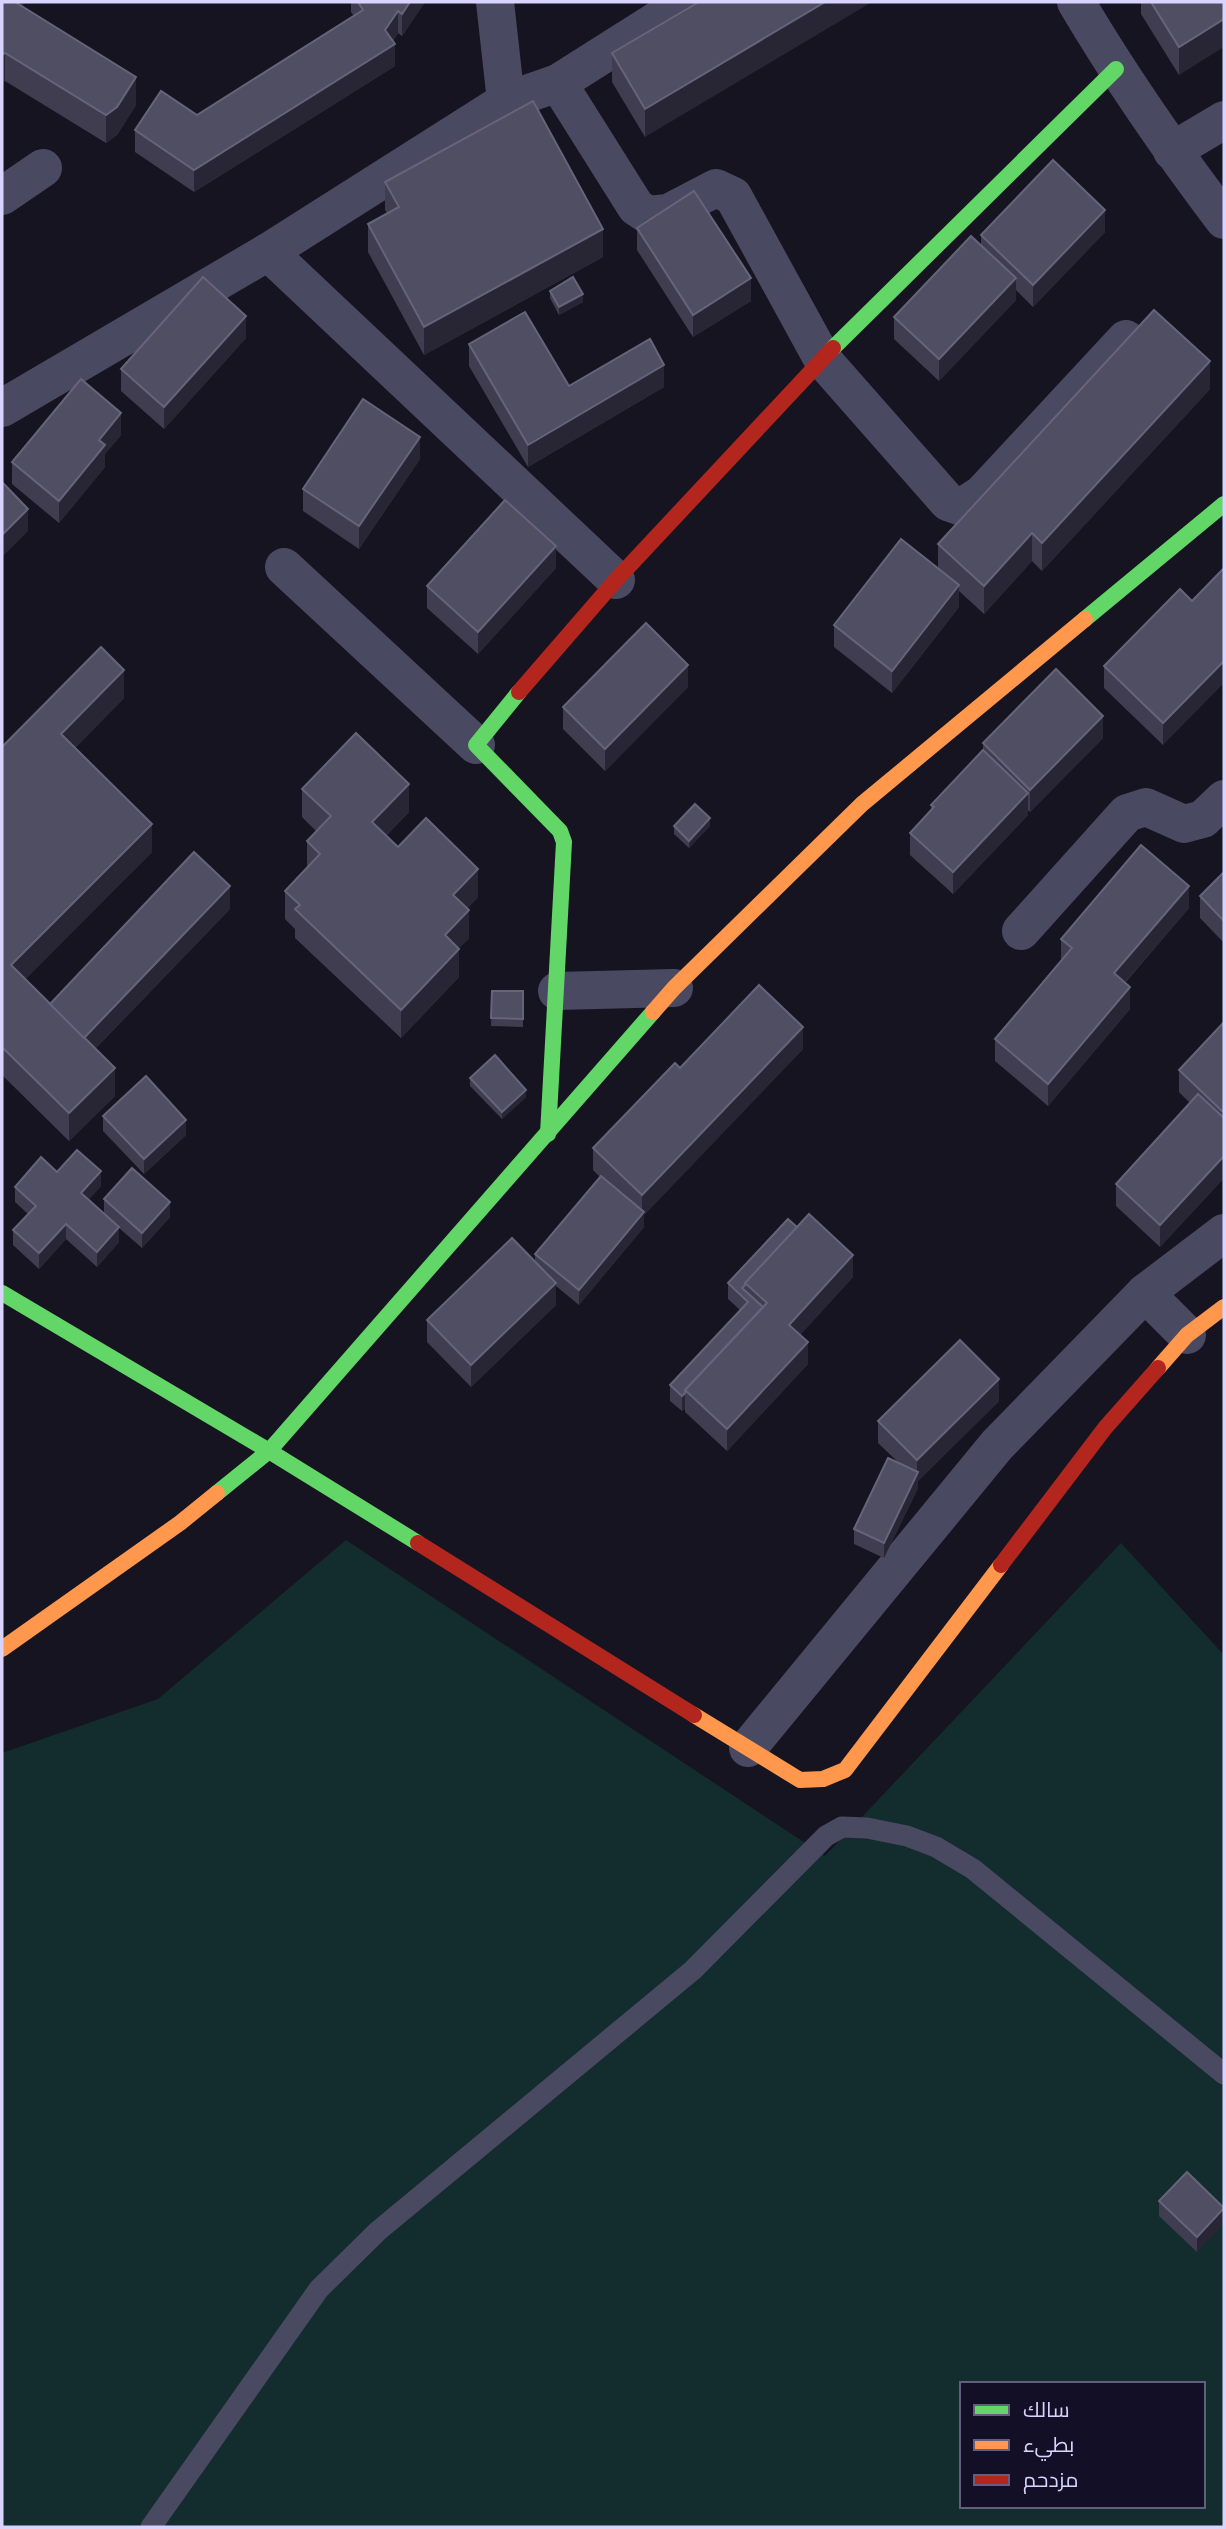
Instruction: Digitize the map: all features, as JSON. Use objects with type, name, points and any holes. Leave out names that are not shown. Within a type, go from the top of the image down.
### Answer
[{"type":"street","points":[[495,2],[506,101]]},
{"type":"street","points":[[2,408],[268,252],[506,101],[558,83],[686,2]]},
{"type":"street","points":[[1076,2],[1116,69],[1172,151],[1224,220]]},
{"type":"street","points":[[476,745],[616,580],[862,317],[1116,69]]},
{"type":"street","points":[[558,83],[636,206],[648,215],[668,213],[716,188],[733,196],[823,360],[948,502],[962,507],[982,494],[1126,339]]},
{"type":"street","points":[[1172,151],[1224,120]]},
{"type":"street","points":[[2,196],[43,168]]},
{"type":"street","points":[[268,252],[616,580]]},
{"type":"street","points":[[2,1649],[180,1523],[269,1451],[674,988],[862,804],[1224,504]]},
{"type":"street","points":[[284,567],[476,745],[560,831],[564,842],[548,1134]]},
{"type":"street","points":[[1021,931],[1127,813],[1146,807],[1184,824],[1203,819],[1224,799]]},
{"type":"street","points":[[557,991],[674,988]]},
{"type":"street","points":[[748,1748],[997,1445],[1145,1293],[1224,1233]]},
{"type":"street","points":[[2,1293],[269,1451],[800,1780],[819,1781],[832,1778],[845,1770],[1105,1428],[1187,1335],[1224,1307]]},
{"type":"street","points":[[1145,1293],[1187,1335]]},
{"type":"lane","points":[[151,2527],[319,2289],[377,2231],[693,1970],[826,1836],[842,1827],[867,1828],[907,1836],[936,1847],[973,1868],[1224,2074]]},
{"type":"green space","points":[[346,1540],[825,1856],[1121,1543],[1224,1655],[1224,2527],[2,2527],[2,1753],[158,1699]]},
{"type":"building","points":[[2,2],[15,2],[136,77],[117,107],[106,115],[5,53],[2,55]]},
{"type":"building","points":[[358,2],[410,2],[402,14],[398,11],[385,30],[395,44],[194,170],[135,130],[161,91],[197,115],[363,10]]},
{"type":"building","points":[[699,2],[825,2],[645,109],[612,53]]},
{"type":"building","points":[[1151,2],[1224,2],[1224,19],[1179,47]]},
{"type":"building","points":[[533,101],[603,229],[424,327],[368,224],[399,207],[385,182]]},
{"type":"building","points":[[1053,160],[1105,210],[1033,285],[981,235]]},
{"type":"building","points":[[694,191],[751,278],[693,315],[637,228]]},
{"type":"building","points":[[971,236],[1016,278],[939,359],[894,317]]},
{"type":"building","points":[[203,277],[246,316],[164,407],[121,369]]},
{"type":"building","points":[[573,277],[583,294],[559,307],[550,291]]},
{"type":"building","points":[[1154,310],[1210,361],[1042,543],[1032,533],[984,586],[938,544]]},
{"type":"building","points":[[525,312],[569,386],[650,339],[664,365],[528,445],[469,344]]},
{"type":"building","points":[[81,379],[121,413],[99,440],[105,445],[59,501],[12,462]]},
{"type":"building","points":[[363,399],[420,437],[359,526],[303,489]]},
{"type":"building","points":[[2,482],[28,509],[2,535]]},
{"type":"building","points":[[505,500],[556,546],[478,632],[427,586]]},
{"type":"building","points":[[901,539],[959,585],[892,671],[834,625]]},
{"type":"building","points":[[1224,568],[1224,661],[1163,723],[1104,666],[1180,589],[1192,601]]},
{"type":"building","points":[[646,623],[688,665],[605,749],[563,707]]},
{"type":"building","points":[[101,647],[124,670],[61,734],[152,824],[11,965],[115,1068],[69,1113],[2,1047],[2,747]]},
{"type":"building","points":[[1056,669],[1103,716],[1030,790],[983,743]]},
{"type":"building","points":[[356,733],[409,784],[372,822],[398,847],[426,818],[478,869],[453,895],[469,910],[445,935],[459,949],[401,1010],[295,909],[300,905],[285,891],[320,854],[307,841],[331,816],[302,789]]},
{"type":"building","points":[[983,750],[1028,793],[953,872],[910,833],[934,807],[931,805]]},
{"type":"building","points":[[695,804],[710,818],[689,841],[674,826]]},
{"type":"building","points":[[1141,845],[1189,886],[1114,973],[1130,987],[1048,1084],[995,1039],[1072,948],[1061,939]]},
{"type":"building","points":[[194,852],[230,886],[84,1038],[50,1004]]},
{"type":"building","points":[[1224,872],[1224,921],[1200,896]]},
{"type":"building","points":[[759,985],[803,1027],[642,1195],[593,1148],[675,1063],[680,1068]]},
{"type":"building","points":[[492,991],[523,991],[523,1019],[491,1018]]},
{"type":"building","points":[[1224,1022],[1224,1109],[1222,1111],[1179,1070]]},
{"type":"building","points":[[495,1055],[526,1090],[502,1112],[470,1078]]},
{"type":"building","points":[[146,1076],[186,1120],[144,1159],[103,1116]]},
{"type":"building","points":[[1198,1094],[1224,1118],[1224,1156],[1160,1225],[1116,1184]]},
{"type":"building","points":[[77,1150],[101,1171],[81,1193],[119,1227],[97,1252],[66,1224],[39,1253],[13,1230],[36,1206],[15,1187],[41,1157],[57,1172]]},
{"type":"building","points":[[132,1168],[170,1202],[142,1233],[104,1199]]},
{"type":"building","points":[[601,1176],[644,1212],[579,1290],[535,1254]]},
{"type":"building","points":[[809,1214],[853,1255],[789,1325],[808,1342],[727,1429],[685,1390],[767,1303],[745,1283]]},
{"type":"building","points":[[788,1219],[797,1227],[742,1288],[763,1307],[682,1396],[670,1385],[748,1302],[728,1283]]},
{"type":"building","points":[[512,1238],[556,1283],[471,1365],[427,1320]]},
{"type":"building","points":[[960,1340],[999,1379],[917,1460],[878,1421]]},
{"type":"building","points":[[888,1458],[918,1472],[884,1543],[854,1529]]},
{"type":"building","points":[[1187,2172],[1224,2208],[1197,2237],[1159,2201]]},
{"type":"traffic: fast","points":[[833,348],[1116,69]]},
{"type":"traffic: fast","points":[[1085,619],[1224,504]]},
{"type":"traffic: fast","points":[[519,692],[476,745],[560,831],[564,842],[548,1134]]},
{"type":"traffic: fast","points":[[217,1493],[269,1451],[653,1012]]},
{"type":"traffic: fast","points":[[2,1293],[269,1451],[418,1543]]},
{"type":"traffic: slow","points":[[653,1012],[674,988],[862,804],[1085,619]]},
{"type":"traffic: slow","points":[[1158,1368],[1187,1335],[1224,1307]]},
{"type":"traffic: slow","points":[[2,1649],[180,1523],[217,1493]]},
{"type":"traffic: slow","points":[[694,1715],[800,1780],[823,1779],[845,1770],[1001,1565]]},
{"type":"traffic: jam","points":[[519,692],[616,580],[833,348]]},
{"type":"traffic: jam","points":[[1001,1565],[1105,1428],[1158,1368]]},
{"type":"traffic: jam","points":[[418,1543],[694,1715]]}]
